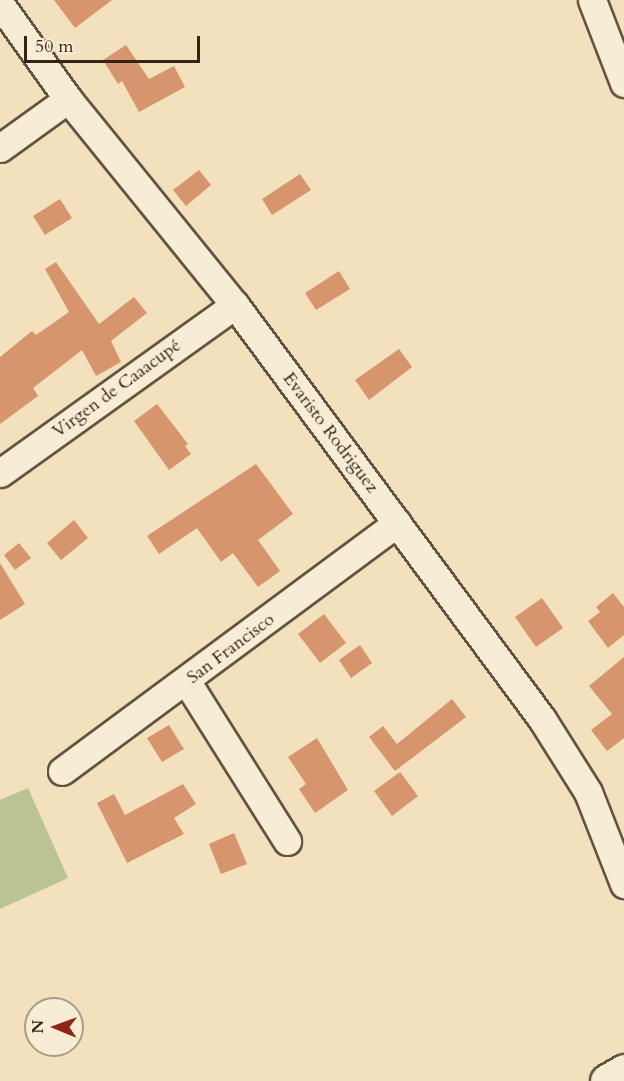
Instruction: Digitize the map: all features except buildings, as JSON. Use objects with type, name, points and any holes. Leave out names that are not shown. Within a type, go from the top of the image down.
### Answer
[{"type":"street","points":[[592,0],[624,83]]},
{"type":"street","name":"Evaristo Rodriguez","points":[[0,4],[68,99],[234,305],[543,719],[588,792],[624,884]]},
{"type":"street","points":[[0,148],[68,99]]},
{"type":"street","name":"Virgen de Caaacupé","points":[[0,473],[234,305]]},
{"type":"street","name":"San Francisco","points":[[62,771],[187,682],[397,523]]},
{"type":"street","points":[[187,682],[287,842]]},
{"type":"street","points":[[607,1081],[624,1071]]},
{"type":"green space","points":[[28,788],[68,878],[0,909],[0,800]]}]
